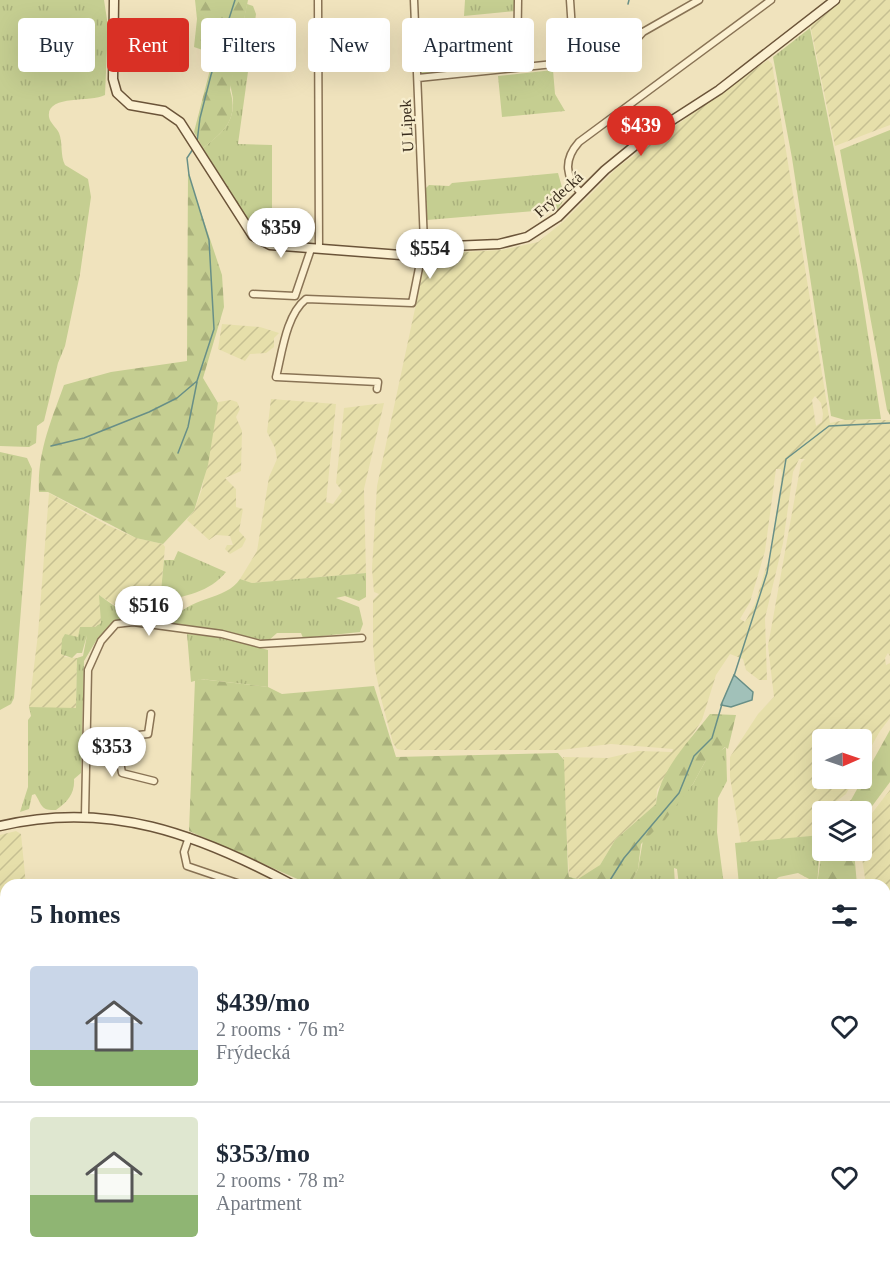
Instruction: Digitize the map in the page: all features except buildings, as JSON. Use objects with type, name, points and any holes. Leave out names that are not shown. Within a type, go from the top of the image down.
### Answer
[{"type":"street","name":"Frýdecká","points":[[114,0],[113,82],[117,93],[130,105],[168,113],[180,122],[244,225],[256,238],[270,245],[401,255],[452,246],[500,244],[527,237],[548,225],[642,139],[719,90],[835,0]]},
{"type":"street","points":[[253,294],[295,296],[315,249],[318,0]]},
{"type":"street","name":"U Lipek","points":[[378,383],[276,377],[284,343],[298,305],[306,299],[412,303],[423,252],[414,0]]},
{"type":"street","points":[[518,0],[518,18]]},
{"type":"street","points":[[570,0],[571,18]]},
{"type":"street","points":[[642,33],[699,0]]},
{"type":"street","points":[[582,194],[572,185],[567,169],[570,154],[579,142],[771,0]]},
{"type":"street","points":[[417,78],[472,72]]},
{"type":"street","points":[[85,816],[88,670],[101,640],[116,624],[132,622],[222,633],[261,644],[362,638]]},
{"type":"street","points":[[86,745],[117,744],[129,736],[148,734],[151,714]]},
{"type":"street","points":[[117,744],[122,773],[154,781]]},
{"type":"street","points":[[0,826],[43,818],[85,816],[137,822],[189,837],[282,879]]},
{"type":"street","points":[[189,837],[184,852],[187,866],[225,879]]},
{"type":"shaded area","points":[[841,0],[890,0],[890,125],[835,146],[810,24]]},
{"type":"shaded area","points":[[768,60],[772,64],[830,423],[845,420],[890,420],[890,656],[888,653],[885,658],[886,665],[890,663],[890,718],[872,745],[872,729],[812,729],[812,789],[849,789],[837,801],[812,801],[812,836],[741,843],[730,777],[730,757],[758,714],[774,697],[768,646],[801,463],[805,459],[799,459],[793,472],[783,543],[765,618],[767,680],[759,680],[746,670],[743,659],[730,654],[716,675],[702,720],[657,790],[656,804],[615,840],[600,865],[591,872],[578,879],[569,877],[563,757],[608,758],[638,751],[672,752],[673,749],[611,744],[560,750],[402,750],[397,749],[393,743],[375,669],[373,644],[373,600],[379,594],[374,592],[372,569],[377,486],[425,262],[428,257],[445,253],[502,250],[538,242],[563,222],[618,167]],"holes":[[[815,396],[821,403],[822,422],[816,426],[812,400]],[[776,469],[781,469],[771,551],[755,604],[745,622],[740,619],[750,602],[765,551]]]},
{"type":"shaded area","points":[[222,324],[260,327],[279,333],[274,338],[274,347],[266,353],[250,354],[245,361],[218,349]]},
{"type":"shaded area","points":[[271,399],[336,404],[326,502],[333,504],[342,491],[336,483],[344,408],[384,403],[364,489],[366,573],[252,583],[240,579],[257,551],[269,477],[277,459],[275,448],[267,432]]},
{"type":"shaded area","points":[[231,400],[237,402],[240,409],[236,417],[242,431],[241,471],[225,478],[236,489],[236,507],[243,509],[239,531],[246,539],[242,547],[230,554],[225,549],[227,545],[233,545],[230,536],[216,535],[209,540],[187,520],[194,511],[202,489],[218,402]]},
{"type":"shaded area","points":[[49,493],[105,524],[136,538],[163,544],[165,547],[160,601],[127,612],[100,596],[101,623],[95,627],[81,627],[78,637],[64,657],[77,658],[76,709],[29,707],[38,634]]},
{"type":"shaded area","points":[[890,790],[890,879],[865,879],[862,861],[872,861],[872,813]]},
{"type":"shaded area","points":[[16,831],[21,834],[25,879],[0,879],[0,835]]},
{"type":"green space","points":[[0,0],[104,0],[107,20],[105,95],[61,102],[50,110],[49,117],[59,133],[65,165],[88,179],[91,197],[80,274],[65,346],[58,363],[44,421],[37,426],[36,443],[29,447],[0,446]]},
{"type":"green space","points":[[195,0],[248,0],[244,18],[201,18],[201,49],[194,47],[197,19]]},
{"type":"green space","points":[[465,0],[516,0],[516,11],[464,16]]},
{"type":"green space","points":[[247,4],[253,6],[255,18],[244,18]]},
{"type":"green space","points":[[810,28],[858,270],[881,419],[845,420],[831,416],[792,158],[773,57]]},
{"type":"green space","points":[[209,72],[234,72],[230,90],[233,109],[228,124],[203,148],[194,132]]},
{"type":"green space","points":[[233,72],[248,72],[238,144],[272,145],[272,220],[247,220],[203,148],[215,139],[231,117],[233,101],[231,82]]},
{"type":"green space","points":[[553,72],[555,94],[565,111],[502,117],[498,76]]},
{"type":"green space","points":[[890,130],[890,415],[887,410],[840,150]]},
{"type":"green space","points":[[188,173],[222,275],[224,307],[203,378],[218,403],[208,465],[194,511],[163,544],[136,538],[48,492],[39,492],[39,478],[46,437],[64,385],[111,372],[187,361]]},
{"type":"green space","points":[[558,173],[565,198],[558,209],[427,220],[425,189],[429,185],[449,186],[452,183]]},
{"type":"green space","points":[[0,452],[27,458],[32,469],[14,698],[11,704],[0,710]]},
{"type":"green space","points":[[178,551],[226,572],[220,579],[204,589],[160,601],[164,560],[174,560]]},
{"type":"green space","points":[[366,573],[366,597],[359,601],[345,596],[336,598],[359,607],[363,624],[360,632],[303,638],[301,633],[277,633],[268,641],[180,626],[172,622],[187,607],[226,591],[240,579],[252,583]]},
{"type":"green space","points":[[99,595],[120,610],[127,612],[96,641],[84,661],[81,773],[74,779],[70,797],[56,810],[44,808],[35,794],[32,795],[29,809],[20,812],[28,787],[28,720],[31,716],[29,707],[76,708],[77,658],[83,656],[87,635],[82,653],[77,653],[72,658],[61,654],[62,639],[65,634],[78,637],[80,627],[95,627],[101,623]]},
{"type":"green space","points":[[187,634],[219,637],[268,650],[268,687],[201,679],[191,682]]},
{"type":"green space","points":[[195,680],[268,687],[282,694],[374,686],[396,757],[558,753],[564,760],[568,871],[569,877],[578,879],[297,879],[189,831]]},
{"type":"green space","points":[[710,714],[736,715],[728,749],[725,747],[712,759],[706,760],[693,784],[665,820],[641,844],[638,869],[633,879],[578,879],[600,865],[615,840],[656,804],[658,792],[669,768]]},
{"type":"green space","points":[[890,730],[890,782],[872,806],[872,801],[850,801],[857,789],[872,789],[872,762]]},
{"type":"green space","points":[[726,747],[727,781],[718,798],[717,832],[723,879],[678,879],[677,869],[674,868],[675,879],[633,879],[638,869],[643,840],[693,784],[706,760]]},
{"type":"green space","points":[[812,836],[812,861],[819,861],[817,879],[809,879],[798,873],[776,879],[738,879],[735,843]]},
{"type":"green space","points":[[820,861],[855,861],[856,879],[818,879]]},
{"type":"water","points":[[734,675],[753,692],[752,700],[731,707],[721,705]]},
{"type":"waterway","points":[[197,142],[200,118],[211,75],[235,0]]},
{"type":"waterway","points":[[628,4],[629,0]]},
{"type":"waterway","points":[[51,446],[84,438],[149,412],[177,398],[197,381],[214,329],[209,240],[189,175],[187,158],[193,149]]},
{"type":"waterway","points":[[178,453],[188,427],[197,382]]},
{"type":"waterway","points":[[734,676],[767,573],[786,459],[829,426],[890,423]]},
{"type":"waterway","points":[[611,879],[624,858],[679,793],[694,756],[712,738],[722,704]]},
{"type":"waterway","points":[[143,1263],[162,1263]]}]
